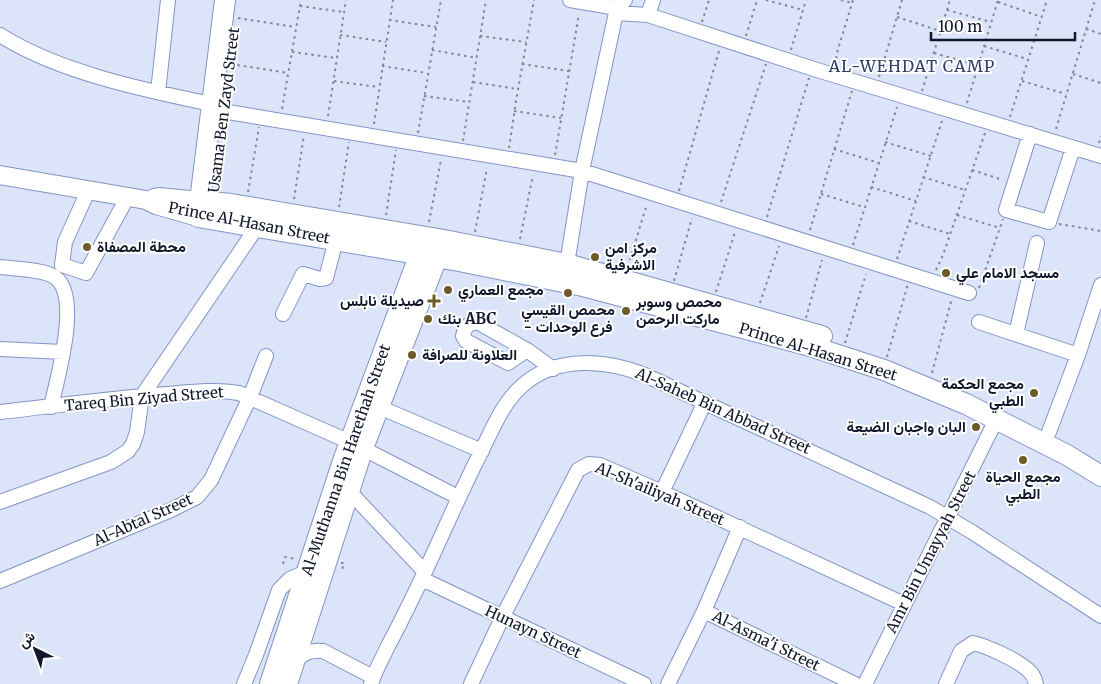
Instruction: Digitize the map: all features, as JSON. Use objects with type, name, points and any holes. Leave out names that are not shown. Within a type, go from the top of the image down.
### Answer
[{"type":"highway","name":"Usama Ben Zayd Street","points":[[216,205],[217,108],[225,0]]},
{"type":"highway","name":"Usama Ben Zayd Street","points":[[217,108],[229,64],[237,9]]},
{"type":"highway","name":"Prince Al-Hasan Street","points":[[216,205],[292,214],[392,250],[473,245],[567,264],[585,277],[884,370],[966,404],[1067,455],[1101,476]]},
{"type":"highway","name":"Prince Al-Hasan Street","points":[[216,205],[256,226],[336,231],[384,230],[432,247],[459,261],[585,277],[624,279],[756,316],[845,343],[931,375],[1049,432],[1101,462]]},
{"type":"highway","name":"Al-Muthanna Bin Harethah Street","points":[[270,684],[306,572],[352,449],[432,247]]},
{"type":"highway","points":[[392,250],[420,278],[459,261]]},
{"type":"highway","name":"Al-Muthanna Bin Harethah Street","points":[[288,684],[350,491],[352,449],[379,407],[420,278]]},
{"type":"highway","points":[[312,610],[326,603],[342,566],[350,535],[350,527],[342,513]]},
{"type":"main road","name":"Prince Al-Hasan Street","points":[[0,175],[128,198],[146,200],[159,197],[216,205]]},
{"type":"street","points":[[158,92],[168,0]]},
{"type":"street","points":[[648,15],[653,0]]},
{"type":"street","points":[[575,1],[619,7],[648,15],[812,69],[1101,156]]},
{"type":"street","points":[[567,264],[582,171],[619,7]]},
{"type":"street","points":[[0,35],[60,64],[217,108],[261,118],[582,171],[969,294]]},
{"type":"street","points":[[1030,134],[1006,210],[1049,222],[1073,148]]},
{"type":"street","points":[[88,191],[65,242],[62,265],[86,273],[128,198]]},
{"type":"street","points":[[0,502],[123,456],[133,444],[137,432],[142,396],[256,226]]},
{"type":"street","points":[[283,314],[303,274],[320,279],[326,278],[336,231]]},
{"type":"street","points":[[1016,334],[1037,242]]},
{"type":"street","points":[[0,267],[45,273],[55,276],[63,285],[67,318],[63,352],[51,407]]},
{"type":"street","points":[[1049,432],[1078,355],[1101,285]]},
{"type":"street","points":[[979,322],[1078,355]]},
{"type":"street","points":[[0,350],[63,352]]},
{"type":"street","points":[[527,350],[553,369]]},
{"type":"street","name":"Al-Abtal Street","points":[[0,581],[171,510],[197,497],[211,480],[250,397],[266,356]]},
{"type":"street","name":"Al-Saheb Bin Abbad Street","points":[[372,681],[423,576],[458,497],[500,414],[512,396],[533,378],[553,369],[583,363],[618,366],[645,375],[910,496],[949,518],[1101,616]]},
{"type":"street","name":"Tareq Bin Ziyad Street","points":[[0,412],[142,396],[225,391],[250,397],[312,426],[352,449],[458,497]]},
{"type":"street","points":[[662,492],[705,402]]},
{"type":"street","points":[[379,407],[482,451]]},
{"type":"street","name":"Amr Bin Umayyah Street","points":[[865,684],[996,420]]},
{"type":"street","name":"Al-Sh'ailiyah Street","points":[[471,684],[502,618],[578,470],[584,466],[594,464],[740,527],[904,604]]},
{"type":"street","points":[[350,491],[423,576]]},
{"type":"street","points":[[668,684],[704,611],[740,527]]},
{"type":"street","points":[[244,684],[278,590],[290,579],[306,572]]},
{"type":"street","name":"Hunayn Street","points":[[423,576],[502,618],[644,684]]},
{"type":"street","name":"Al-Asma'i Street","points":[[704,611],[855,684]]},
{"type":"street","points":[[946,684],[961,651],[973,643],[986,646],[1028,670],[1034,677],[1036,684]]},
{"type":"street","points":[[295,664],[306,652],[323,651],[372,681]]},
{"type":"path","points":[[280,121],[300,0]]},
{"type":"path","points":[[327,129],[346,0]]},
{"type":"path","points":[[372,136],[393,0]]},
{"type":"path","points":[[416,143],[440,0]]},
{"type":"path","points":[[461,151],[486,0]]},
{"type":"path","points":[[508,159],[514,111],[534,0]]},
{"type":"path","points":[[699,32],[709,0]]},
{"type":"path","points":[[743,46],[757,0]]},
{"type":"path","points":[[766,0],[803,10]]},
{"type":"path","points":[[788,61],[806,0]]},
{"type":"path","points":[[841,0],[852,4]]},
{"type":"path","points":[[840,77],[836,56],[853,0]]},
{"type":"path","points":[[876,88],[902,0]]},
{"type":"path","points":[[919,101],[950,0]]},
{"type":"path","points":[[1007,127],[1047,0]]},
{"type":"path","points":[[1052,141],[1095,0]]},
{"type":"path","points":[[553,166],[569,71],[575,1]]},
{"type":"path","points":[[964,114],[998,1],[1042,16]]},
{"type":"path","points":[[300,6],[344,12]]},
{"type":"path","points":[[237,9],[296,28]]},
{"type":"path","points":[[947,10],[992,23]]},
{"type":"path","points":[[897,17],[941,31]]},
{"type":"path","points":[[390,20],[436,27]]},
{"type":"path","points":[[1086,30],[1101,34]]},
{"type":"path","points":[[340,35],[386,42]]},
{"type":"path","points":[[480,36],[526,42]]},
{"type":"path","points":[[676,200],[722,39]]},
{"type":"path","points":[[984,46],[1028,60]]},
{"type":"path","points":[[432,50],[477,58]]},
{"type":"path","points":[[292,52],[337,58]]},
{"type":"path","points":[[934,53],[978,66]]},
{"type":"path","points":[[718,213],[769,54]]},
{"type":"path","points":[[229,64],[288,73]]},
{"type":"path","points":[[522,64],[569,71]]},
{"type":"path","points":[[382,66],[428,73]]},
{"type":"path","points":[[763,228],[812,69]]},
{"type":"path","points":[[1072,74],[1101,83]]},
{"type":"path","points":[[334,81],[379,87]]},
{"type":"path","points":[[1022,81],[1066,94]]},
{"type":"path","points":[[473,82],[518,89]]},
{"type":"path","points":[[806,242],[855,82]]},
{"type":"path","points":[[850,255],[900,95]]},
{"type":"path","points":[[424,96],[469,102]]},
{"type":"path","points":[[893,269],[946,109]]},
{"type":"path","points":[[514,111],[561,118]]},
{"type":"path","points":[[216,205],[261,118]]},
{"type":"path","points":[[932,282],[989,122]]},
{"type":"path","points":[[292,214],[306,125]]},
{"type":"path","points":[[336,231],[351,133]]},
{"type":"path","points":[[384,230],[397,140]]},
{"type":"path","points":[[885,142],[931,156]]},
{"type":"path","points":[[432,247],[443,148]]},
{"type":"path","points":[[834,149],[879,163]]},
{"type":"path","points":[[473,245],[489,156]]},
{"type":"path","points":[[517,254],[536,163]]},
{"type":"path","points":[[972,170],[1014,184]]},
{"type":"path","points":[[924,177],[965,190]]},
{"type":"path","points":[[871,188],[916,201]]},
{"type":"path","points":[[624,279],[650,192]]},
{"type":"path","points":[[821,194],[865,208]]},
{"type":"path","points":[[671,292],[695,206]]},
{"type":"path","points":[[969,294],[977,295],[1006,210]]},
{"type":"path","points":[[957,215],[1000,228]]},
{"type":"path","points":[[712,304],[738,220]]},
{"type":"path","points":[[909,221],[950,234]]},
{"type":"path","points":[[1049,222],[1101,231]]},
{"type":"path","points":[[756,316],[782,234]]},
{"type":"path","points":[[803,330],[826,248]]},
{"type":"path","points":[[845,343],[870,262]]},
{"type":"path","points":[[887,358],[910,275]]},
{"type":"path","points":[[931,375],[955,289]]},
{"type":"path","points":[[283,564],[285,558]]},
{"type":"place","name":"محطة المصفاة","points":[[87,247]]},
{"type":"place","name":"مركز امن الاشرفية","points":[[595,257]]},
{"type":"place","name":"مسجد الامام علي","points":[[946,273]]},
{"type":"place","name":"مجمع العماري","points":[[448,290]]},
{"type":"place","name":"محمص القيسي - فرع الوحدات","points":[[568,293]]},
{"type":"place","name":"صيديلة نابلس","points":[[434,301]]},
{"type":"place","name":"محمص وسوبر ماركت الرحمن","points":[[626,311]]},
{"type":"place","name":"بنك ABC","points":[[428,319]]},
{"type":"place","name":"العلاونة للصرافة","points":[[412,355]]},
{"type":"place","name":"مجمع الحكمة الطبي","points":[[1034,393]]},
{"type":"place","name":"البان واجبان الضيعة","points":[[976,427]]},
{"type":"place","name":"مجمع الحياة الطبي","points":[[1023,460]]},
{"type":"district","name":"AL-WEHDAT CAMP","points":[[912,66]]}]
